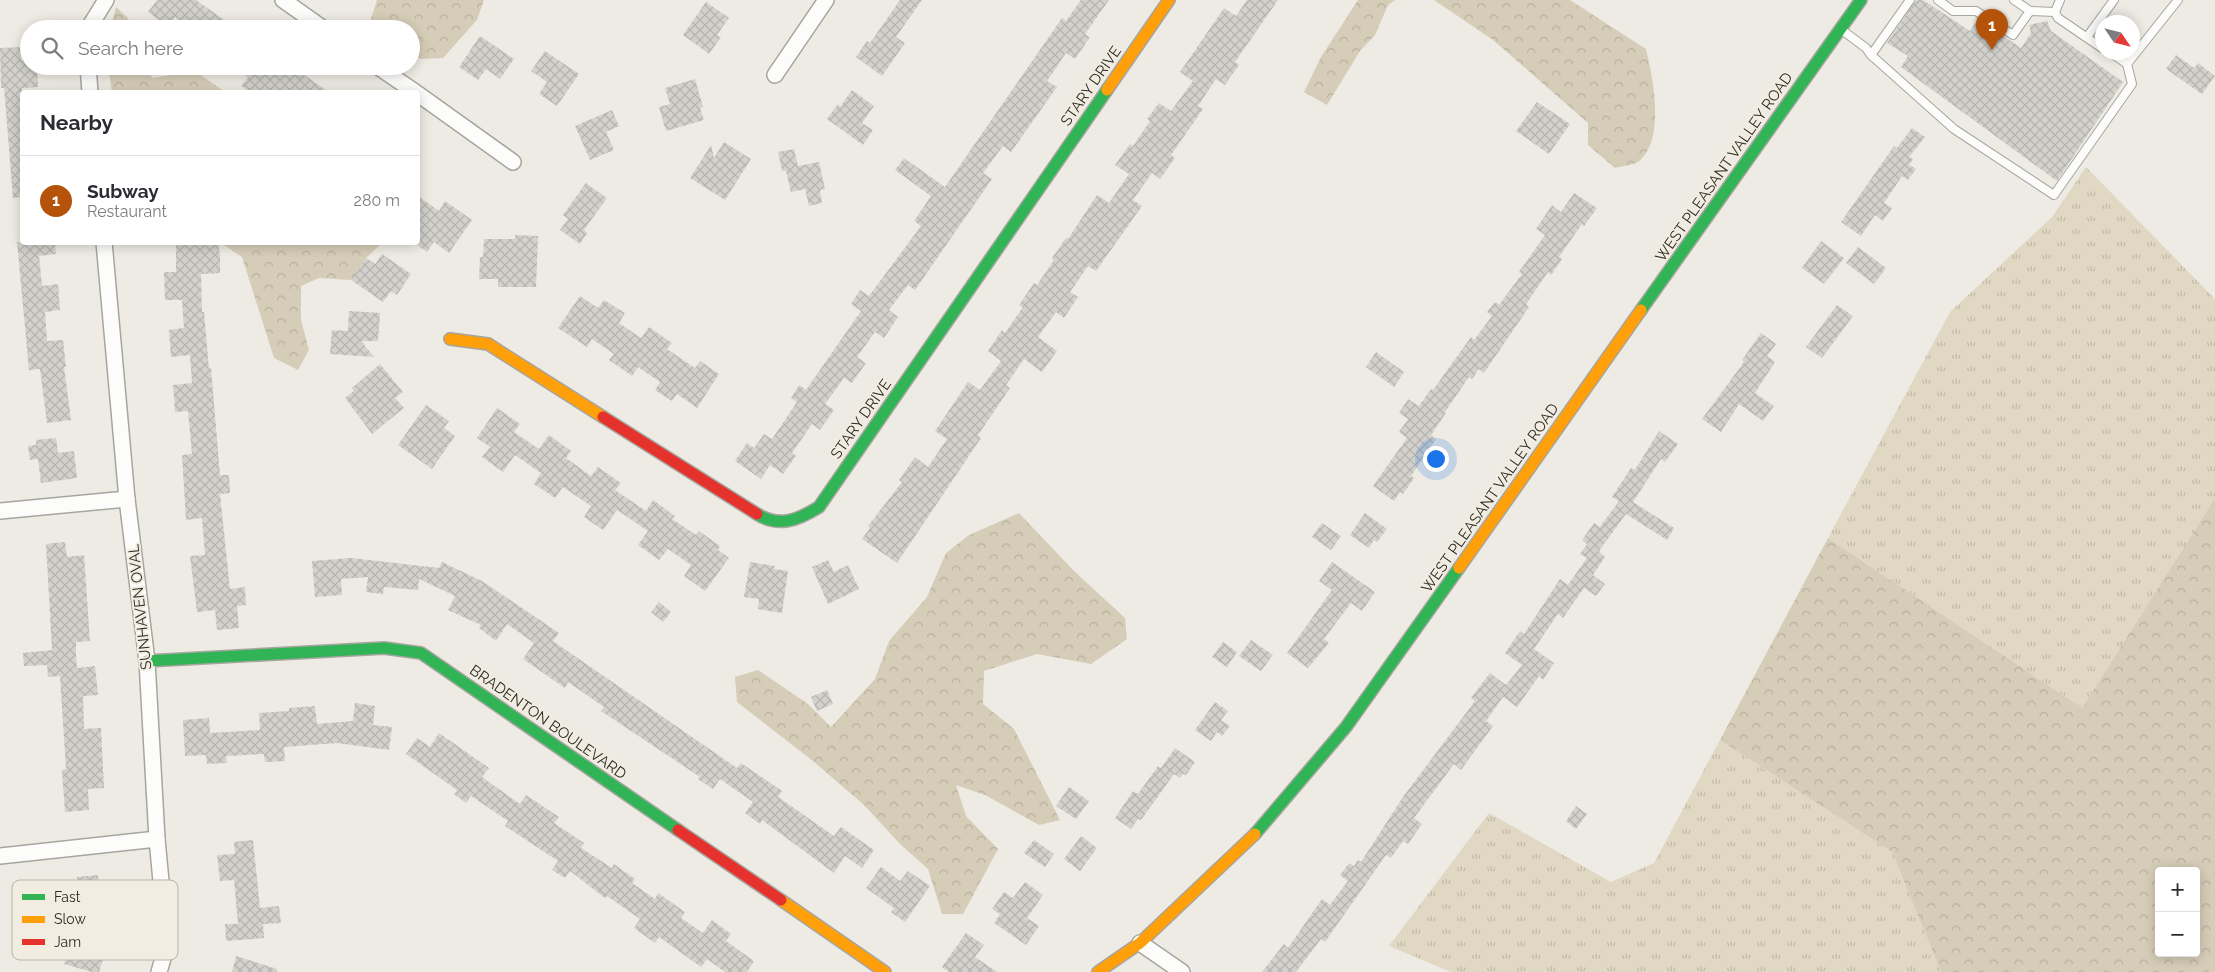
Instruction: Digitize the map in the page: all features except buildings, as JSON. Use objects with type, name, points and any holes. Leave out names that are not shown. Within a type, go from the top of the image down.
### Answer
[{"type":"street","points":[[94,20],[106,0]]},
{"type":"street","points":[[283,0],[311,20]]},
{"type":"street","points":[[775,75],[826,0]]},
{"type":"street","name":"STARY DRIVE","points":[[450,339],[488,344],[768,521],[797,520],[819,506],[1169,0]]},
{"type":"street","name":"WEST PLEASANT VALLEY ROAD","points":[[1098,972],[1140,943],[1262,827],[1346,727],[1861,0]]},
{"type":"street","points":[[89,75],[90,90]]},
{"type":"street","points":[[390,75],[410,90]]},
{"type":"street","points":[[420,97],[513,162]]},
{"type":"street","name":"SUNHAVEN OVAL","points":[[104,245],[127,499],[147,661],[160,880]]},
{"type":"street","points":[[0,511],[127,499]]},
{"type":"street","name":"BRADENTON BOULEVARD","points":[[147,661],[384,648],[421,653],[885,972]]},
{"type":"street","points":[[0,856],[157,839]]},
{"type":"street","points":[[1140,943],[1182,972]]},
{"type":"lane","points":[[1871,55],[1910,0]]},
{"type":"lane","points":[[1938,0],[1953,10],[1976,11],[2013,35],[2030,12]]},
{"type":"lane","points":[[2014,0],[2030,12],[2055,12]]},
{"type":"lane","points":[[2060,0],[2055,12],[2058,18],[2095,43]]},
{"type":"lane","points":[[2087,37],[2114,0]]},
{"type":"lane","points":[[2127,64],[2178,0]]},
{"type":"lane","points":[[1840,29],[1866,48],[1871,55],[1954,129],[2054,196],[2132,84],[2127,64],[2121,60]]},
{"type":"green space","points":[[377,0],[484,0],[477,20],[443,58],[420,59],[420,20],[371,20]]},
{"type":"green space","points":[[1358,0],[1395,0],[1388,5],[1375,35],[1360,51],[1327,105],[1304,92],[1321,57]]},
{"type":"green space","points":[[1434,0],[1570,0],[1646,49],[1652,76],[1655,108],[1655,124],[1647,152],[1638,162],[1615,168],[1588,145],[1588,123],[1493,40]]},
{"type":"green space","points":[[116,7],[128,20],[112,20]]},
{"type":"green space","points":[[109,75],[150,75],[153,78],[171,75],[201,75],[222,90],[112,90]]},
{"type":"green space","points":[[2086,167],[2215,299],[2215,498],[2082,708],[1828,538],[1950,312],[2052,217]]},
{"type":"green space","points":[[224,245],[380,245],[366,258],[351,280],[319,278],[301,286],[301,320],[309,350],[298,370],[274,358],[242,257]]},
{"type":"green space","points":[[2215,498],[2215,972],[1941,972],[1892,852],[1720,740],[1828,538],[2082,708]]},
{"type":"green space","points":[[1019,513],[1074,571],[1125,618],[1127,639],[1091,664],[1037,654],[984,671],[983,704],[1014,729],[1060,820],[1039,825],[985,795],[956,785],[966,816],[998,849],[963,914],[942,914],[928,869],[900,844],[864,805],[813,761],[737,702],[735,677],[758,670],[808,704],[831,727],[875,679],[889,641],[927,597],[946,553],[969,535]]},
{"type":"green space","points":[[1720,740],[1892,852],[1941,972],[1451,972],[1389,946],[1489,813],[1611,882],[1654,863]]},
{"type":"traffic: fast","points":[[1641,310],[1861,0]]},
{"type":"traffic: fast","points":[[757,514],[773,521],[788,521],[804,516],[819,507],[1107,90]]},
{"type":"traffic: fast","points":[[1255,834],[1346,727],[1459,568]]},
{"type":"traffic: fast","points":[[147,661],[384,648],[421,653],[678,830]]},
{"type":"traffic: slow","points":[[1107,90],[1169,0]]},
{"type":"traffic: slow","points":[[1459,568],[1641,310]]},
{"type":"traffic: slow","points":[[450,339],[488,344],[603,417]]},
{"type":"traffic: slow","points":[[1098,972],[1140,943],[1255,834]]},
{"type":"traffic: slow","points":[[781,900],[885,972]]},
{"type":"traffic: jam","points":[[603,417],[757,514]]},
{"type":"traffic: jam","points":[[678,830],[781,900]]},
{"type":"place","name":"Subway","points":[[1992,50]]}]
